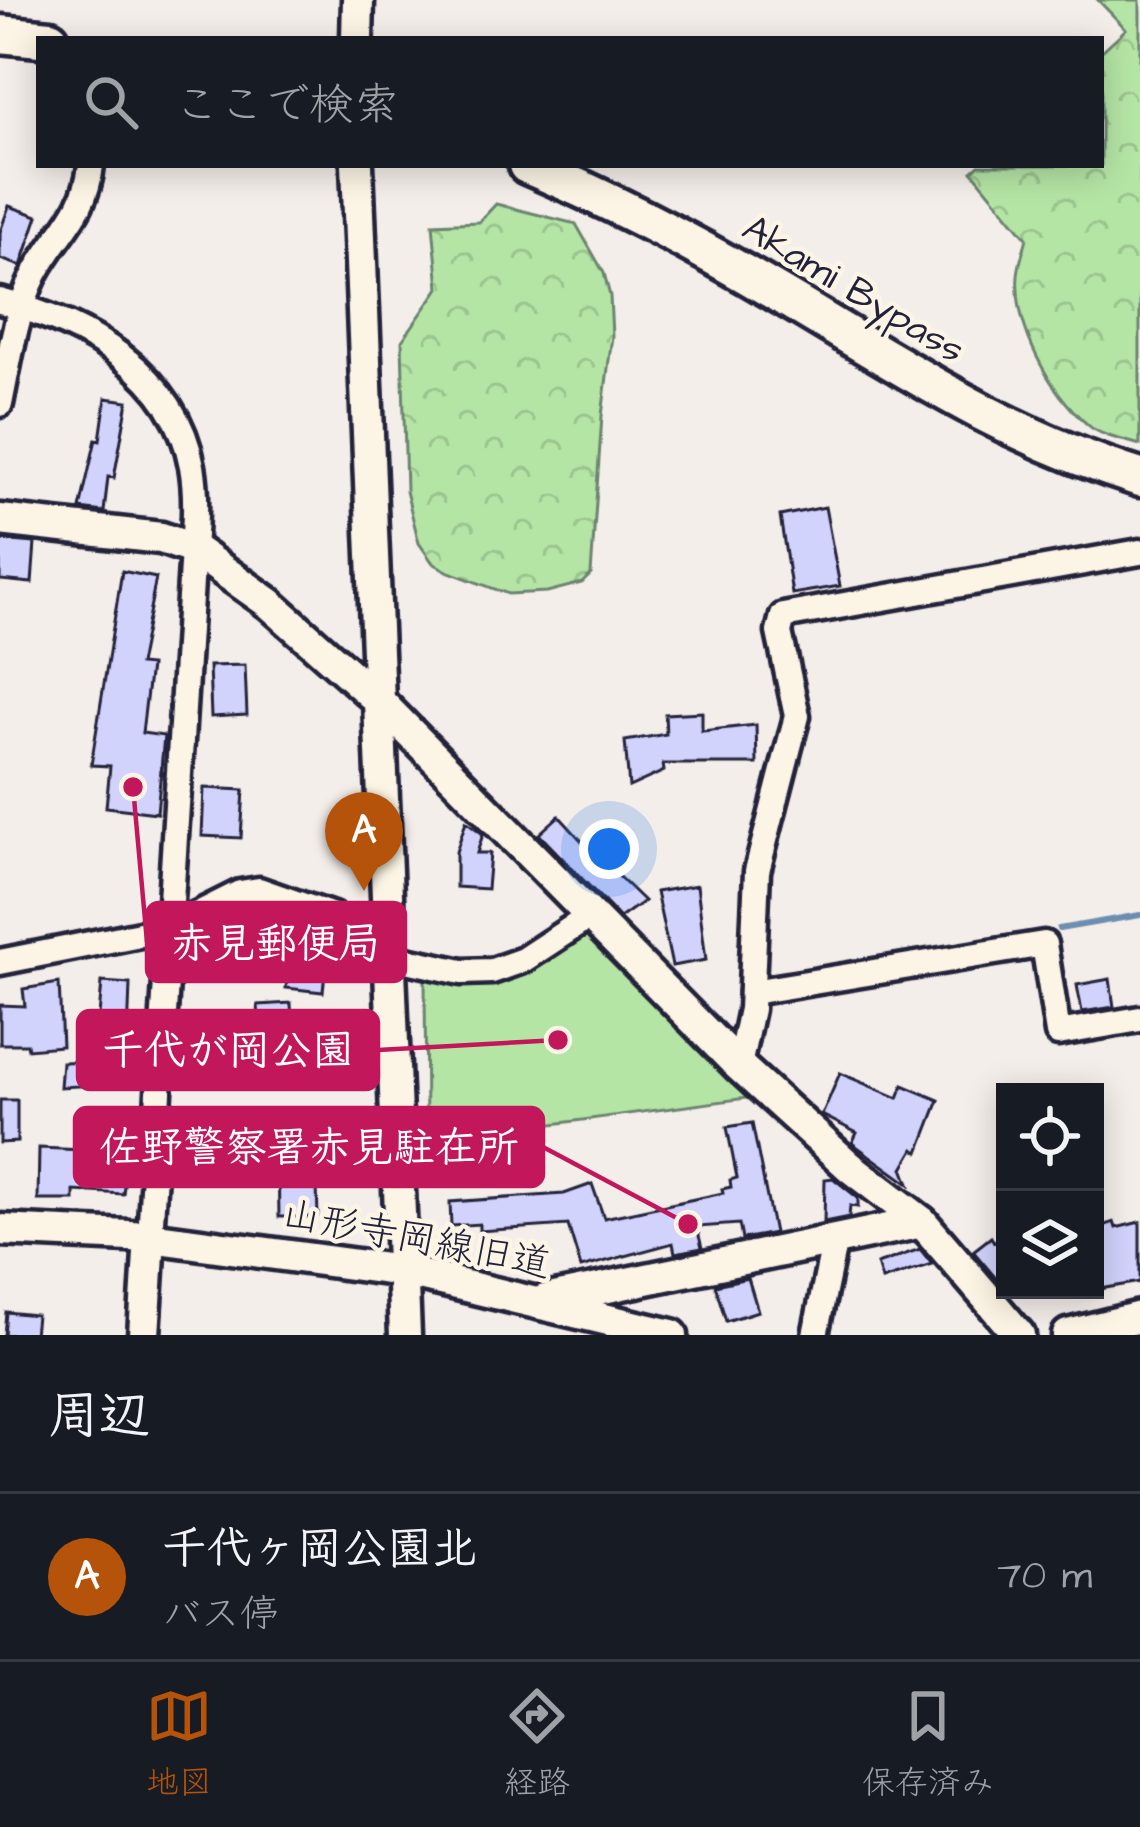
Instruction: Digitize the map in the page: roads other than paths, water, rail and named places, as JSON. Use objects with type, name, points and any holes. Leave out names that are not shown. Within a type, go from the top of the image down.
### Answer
[{"type":"main road","points":[[0,34],[36,38]]},
{"type":"main road","name":"Akami Bypass","points":[[533,168],[673,233],[968,408],[1032,439],[1140,478]]},
{"type":"street","points":[[357,36],[358,0]]},
{"type":"street","points":[[0,404],[10,304],[82,206],[90,168]]},
{"type":"street","points":[[357,168],[405,1335]]},
{"type":"street","points":[[10,304],[94,337],[123,355],[162,400],[181,430],[192,462],[194,549],[144,1335]]},
{"type":"street","points":[[0,520],[161,538],[194,549],[269,604],[377,699],[739,1066],[850,1167],[922,1222],[1019,1335]]},
{"type":"street","points":[[739,1066],[752,992],[757,871],[797,716],[779,632],[783,616],[1140,552]]},
{"type":"street","points":[[0,962],[170,928],[240,893],[259,890],[333,916],[388,956],[462,972],[492,970],[523,960],[590,916]]},
{"type":"street","points":[[752,992],[1044,944],[1058,1033],[1140,1019]]},
{"type":"street","points":[[540,1301],[922,1222]]},
{"type":"street","name":"山形寺岡線旧道","points":[[0,1230],[150,1237],[402,1270],[540,1301],[613,1328],[672,1335]]},
{"type":"street","points":[[815,1335],[835,1239]]},
{"type":"street","points":[[1068,1335],[1140,1317]]},
{"type":"waterway","points":[[1059,929],[1140,915]]},
{"type":"place","name":"赤見郵便局","points":[[133,787]]},
{"type":"place","name":"千代ヶ岡公園北","points":[[364,891]]},
{"type":"place","name":"千代が岡公園","points":[[558,1040]]},
{"type":"place","name":"佐野警察署赤見駐在所","points":[[688,1224]]}]
